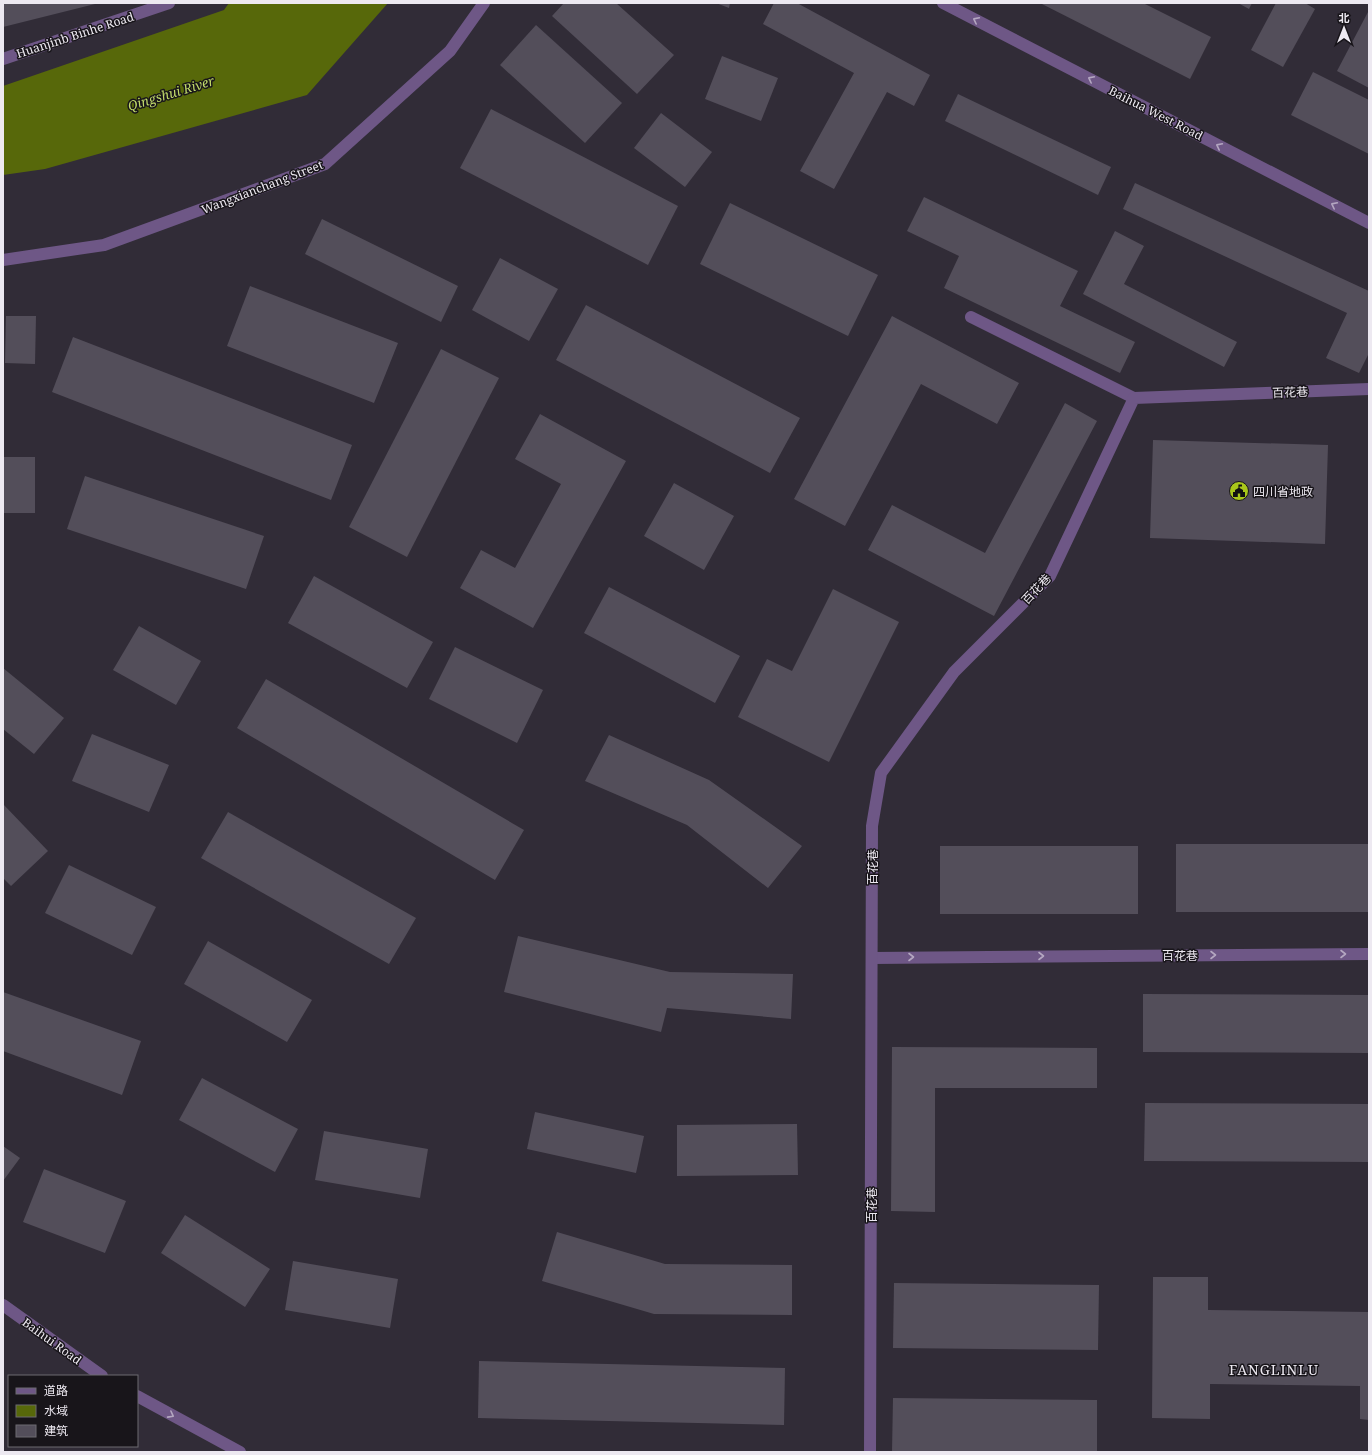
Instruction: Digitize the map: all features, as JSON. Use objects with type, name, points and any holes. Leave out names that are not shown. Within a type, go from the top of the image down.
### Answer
[{"type":"street","name":"Huanjinb Binhe Road","points":[[3,59],[169,3]]},
{"type":"street","name":"Wangxianchang Street","points":[[3,260],[104,245],[325,164],[450,51],[484,3]]},
{"type":"street","name":"Baihua West Road","points":[[943,3],[1369,223]]},
{"type":"street","points":[[971,317],[1134,398]]},
{"type":"street","name":"百花巷","points":[[870,1452],[872,826],[881,774],[954,672],[1050,576],[1134,398],[1369,389]]},
{"type":"street","name":"百花巷","points":[[872,958],[1369,954]]},
{"type":"street","name":"Baihui Road","points":[[3,1305],[101,1375]]},
{"type":"street","points":[[138,1397],[240,1452]]},
{"type":"water","name":"Qingshui River","points":[[229,3],[388,3],[307,95],[45,169],[3,175],[3,86],[224,10]]},
{"type":"building","points":[[3,3],[95,3],[95,4],[3,27]]},
{"type":"building","points":[[564,3],[616,3],[674,55],[637,94],[552,16]]},
{"type":"building","points":[[716,3],[730,3],[729,8]]},
{"type":"building","points":[[774,3],[797,3],[930,75],[914,106],[887,92],[834,189],[800,171],[854,73],[763,24]]},
{"type":"building","points":[[1040,3],[1143,3],[1211,37],[1190,79]]},
{"type":"building","points":[[1238,3],[1252,3],[1249,9]]},
{"type":"building","points":[[1276,3],[1305,3],[1315,9],[1283,67],[1251,50]]},
{"type":"building","points":[[1368,12],[1369,13],[1369,88],[1337,71]]},
{"type":"building","points":[[536,25],[622,103],[585,143],[500,65]]},
{"type":"building","points":[[722,56],[778,78],[761,121],[705,99]]},
{"type":"building","points":[[1313,72],[1369,100],[1369,154],[1291,115]]},
{"type":"building","points":[[958,94],[1111,167],[1098,195],[945,121]]},
{"type":"building","points":[[491,109],[678,206],[648,265],[460,168]]},
{"type":"building","points":[[661,113],[712,152],[685,187],[634,148]]},
{"type":"building","points":[[1135,183],[1369,291],[1369,353],[1359,373],[1326,358],[1347,313],[1123,209]]},
{"type":"building","points":[[924,197],[1078,271],[1060,306],[1135,342],[1120,373],[944,288],[959,256],[907,231]]},
{"type":"building","points":[[730,203],[878,275],[848,336],[700,264]]},
{"type":"building","points":[[322,219],[458,286],[441,322],[305,254]]},
{"type":"building","points":[[1115,231],[1144,246],[1124,284],[1237,342],[1224,367],[1083,294]]},
{"type":"building","points":[[500,258],[558,289],[529,341],[472,310]]},
{"type":"building","points":[[250,286],[398,343],[374,403],[227,346]]},
{"type":"building","points":[[586,305],[800,418],[770,473],[556,360]]},
{"type":"building","points":[[6,316],[36,316],[35,364],[5,363]]},
{"type":"building","points":[[892,316],[1019,383],[997,424],[921,384],[845,526],[794,499]]},
{"type":"building","points":[[73,337],[352,445],[331,500],[52,392]]},
{"type":"building","points":[[441,349],[499,378],[407,557],[349,527]]},
{"type":"building","points":[[1065,403],[1097,421],[994,616],[868,550],[892,505],[985,553]]},
{"type":"building","points":[[540,414],[626,461],[533,628],[460,588],[481,550],[515,568],[561,484],[515,459]]},
{"type":"building","name":"四川省地政","points":[[1153,440],[1328,445],[1325,544],[1150,538]]},
{"type":"building","points":[[3,457],[35,457],[35,513],[3,513]]},
{"type":"building","points":[[85,476],[264,536],[246,589],[67,529]]},
{"type":"building","points":[[674,483],[734,516],[704,570],[644,536]]},
{"type":"building","points":[[314,576],[433,642],[407,688],[288,623]]},
{"type":"building","points":[[609,587],[740,656],[715,703],[584,633]]},
{"type":"building","points":[[833,589],[899,622],[829,762],[738,717],[767,659],[792,671]]},
{"type":"building","points":[[139,626],[201,661],[176,705],[113,670]]},
{"type":"building","points":[[455,647],[543,690],[517,743],[429,699]]},
{"type":"building","points":[[3,668],[64,718],[34,754],[3,729]]},
{"type":"building","points":[[266,679],[524,830],[495,880],[237,728]]},
{"type":"building","points":[[92,734],[169,765],[149,812],[72,781]]},
{"type":"building","points":[[609,735],[709,780],[802,846],[768,888],[687,825],[585,781]]},
{"type":"building","points":[[3,804],[48,851],[11,886],[3,878]]},
{"type":"building","points":[[228,812],[416,918],[389,964],[201,858]]},
{"type":"building","points":[[1176,844],[1369,844],[1369,912],[1176,912]]},
{"type":"building","points":[[940,846],[1138,846],[1138,914],[940,914]]},
{"type":"building","points":[[69,865],[156,907],[132,955],[45,913]]},
{"type":"building","points":[[518,936],[670,972],[793,974],[791,1019],[667,1008],[661,1032],[504,992]]},
{"type":"building","points":[[208,941],[312,1000],[287,1042],[184,984]]},
{"type":"building","points":[[3,992],[141,1041],[122,1095],[3,1051]]},
{"type":"building","points":[[1143,994],[1369,995],[1369,1053],[1143,1052]]},
{"type":"building","points":[[892,1047],[1097,1048],[1097,1088],[935,1088],[935,1212],[891,1211]]},
{"type":"building","points":[[202,1078],[298,1129],[275,1172],[179,1120]]},
{"type":"building","points":[[1145,1103],[1369,1104],[1369,1162],[1144,1161]]},
{"type":"building","points":[[535,1112],[644,1136],[636,1173],[527,1149]]},
{"type":"building","points":[[797,1124],[798,1175],[677,1176],[677,1125]]},
{"type":"building","points":[[324,1131],[428,1149],[420,1198],[315,1180]]},
{"type":"building","points":[[3,1146],[20,1158],[3,1181]]},
{"type":"building","points":[[44,1169],[126,1201],[105,1253],[23,1222]]},
{"type":"building","points":[[185,1215],[270,1269],[245,1307],[161,1253]]},
{"type":"building","points":[[557,1232],[665,1264],[792,1265],[792,1315],[654,1314],[542,1281]]},
{"type":"building","points":[[293,1261],[398,1279],[390,1328],[285,1310]]},
{"type":"building","points":[[1153,1277],[1208,1277],[1208,1310],[1369,1312],[1369,1420],[1360,1419],[1360,1386],[1210,1384],[1210,1419],[1152,1418]]},
{"type":"building","points":[[894,1283],[1099,1285],[1098,1350],[893,1348]]},
{"type":"building","points":[[479,1361],[785,1368],[784,1425],[478,1418]]},
{"type":"building","points":[[893,1398],[1097,1400],[1097,1452],[892,1452]]},
{"type":"place","name":"四川省地政","points":[[1239,491]]},
{"type":"district","name":"FANGLINLU","points":[[1274,1369]]}]
